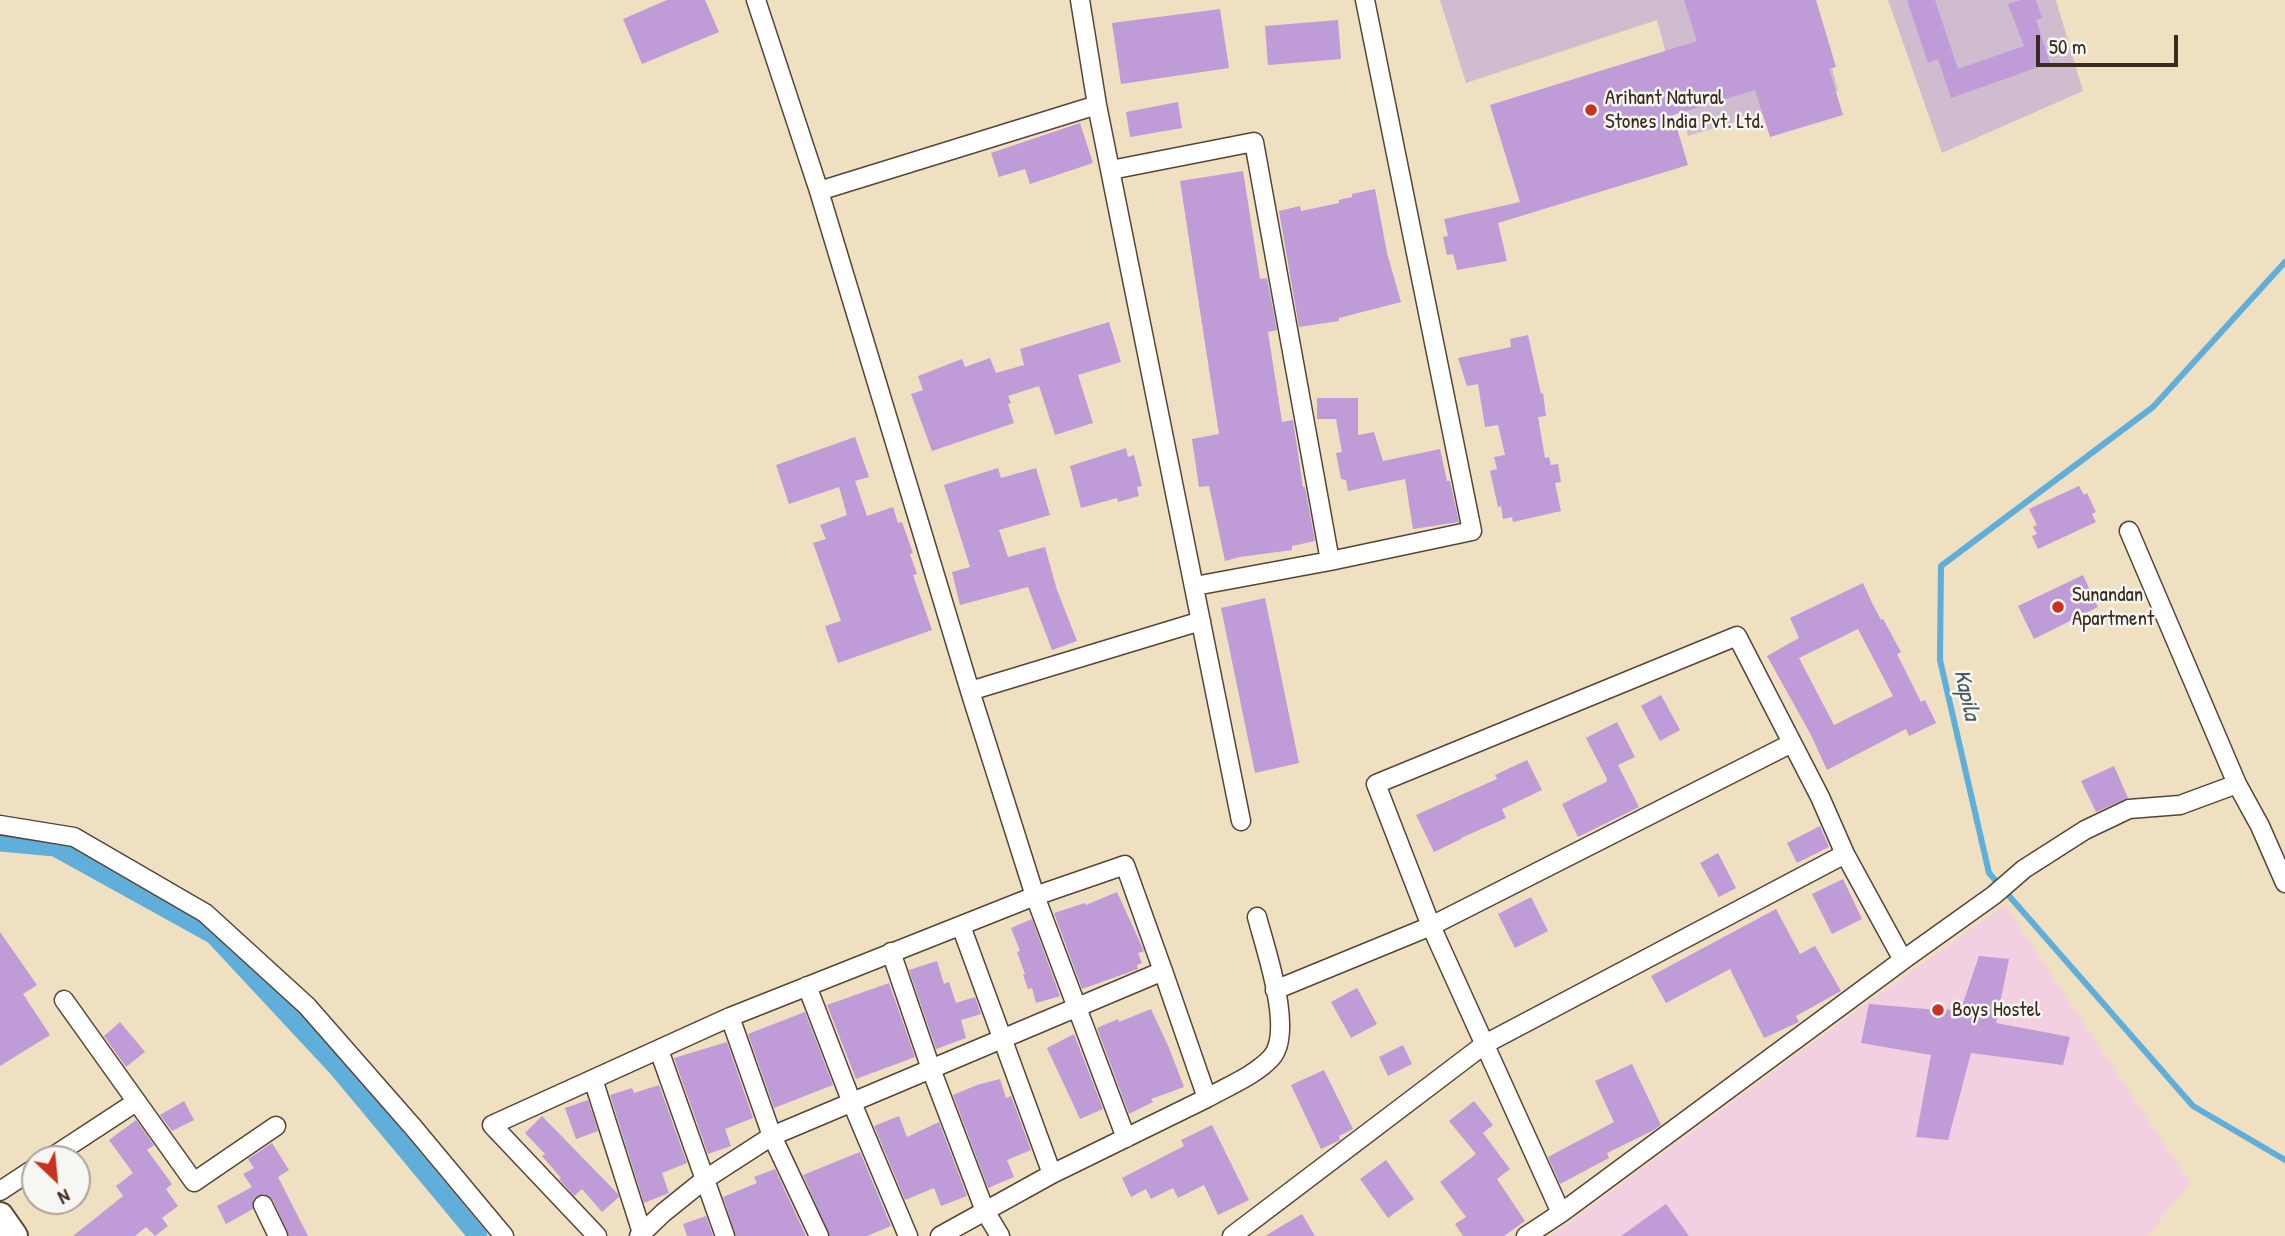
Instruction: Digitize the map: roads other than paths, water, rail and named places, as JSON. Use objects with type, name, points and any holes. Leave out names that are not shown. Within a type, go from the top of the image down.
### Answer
[{"type":"main road","points":[[0,1216],[14,1236]]},
{"type":"street","points":[[756,0],[819,191],[1035,895],[1126,1138]]},
{"type":"street","points":[[1080,0],[1097,105],[1241,821]]},
{"type":"street","points":[[1195,586],[1472,531],[1365,0]]},
{"type":"street","points":[[819,191],[1097,105]]},
{"type":"street","points":[[1111,170],[1254,142],[1330,561]]},
{"type":"street","points":[[2129,531],[2237,783],[2260,826],[2285,883]]},
{"type":"street","points":[[971,691],[1201,621]]},
{"type":"street","points":[[1561,1213],[1431,926],[1376,784],[1737,636],[1820,797],[1845,854],[1903,960]]},
{"type":"street","points":[[1275,990],[1431,926],[1792,743]]},
{"type":"street","points":[[1526,1236],[1994,895],[2024,869],[2085,830],[2129,809],[2180,804],[2237,783]]},
{"type":"street","points":[[0,825],[74,837],[205,913],[307,1006],[504,1236]]},
{"type":"street","points":[[1232,1236],[1485,1044],[1845,854]]},
{"type":"street","points":[[597,1236],[492,1125],[730,1017],[1035,895],[1125,865],[1207,1098]]},
{"type":"street","points":[[940,1236],[1052,1174],[1207,1098],[1258,1069],[1274,1056],[1281,1032],[1279,1005],[1257,917]]},
{"type":"street","points":[[961,926],[1052,1174]]},
{"type":"street","points":[[891,953],[930,1069],[985,1211],[1000,1236]]},
{"type":"street","points":[[593,1079],[641,1234],[704,1181],[772,1136],[1163,971]]},
{"type":"street","points":[[807,986],[852,1103],[908,1236]]},
{"type":"street","points":[[64,1000],[194,1182],[276,1126]]},
{"type":"street","points":[[730,1017],[772,1136],[819,1236]]},
{"type":"street","points":[[659,1051],[725,1236]]},
{"type":"street","points":[[70,1145],[136,1102]]},
{"type":"street","points":[[0,1191],[21,1177]]},
{"type":"street","points":[[263,1205],[278,1236]]},
{"type":"waterway","name":"Kapila","points":[[2285,262],[2153,407],[1941,566],[1940,660],[1989,873],[2193,1106],[2285,1160]]},
{"type":"waterway","points":[[0,842],[55,847],[214,935],[337,1067],[478,1236]]},
{"type":"place","name":"Arihant Natural Stones India Pvt. Ltd.","points":[[1591,110]]},
{"type":"place","name":"Sunandan Apartment","points":[[2058,607]]},
{"type":"place","name":"Boys Hostel","points":[[1938,1010]]}]
